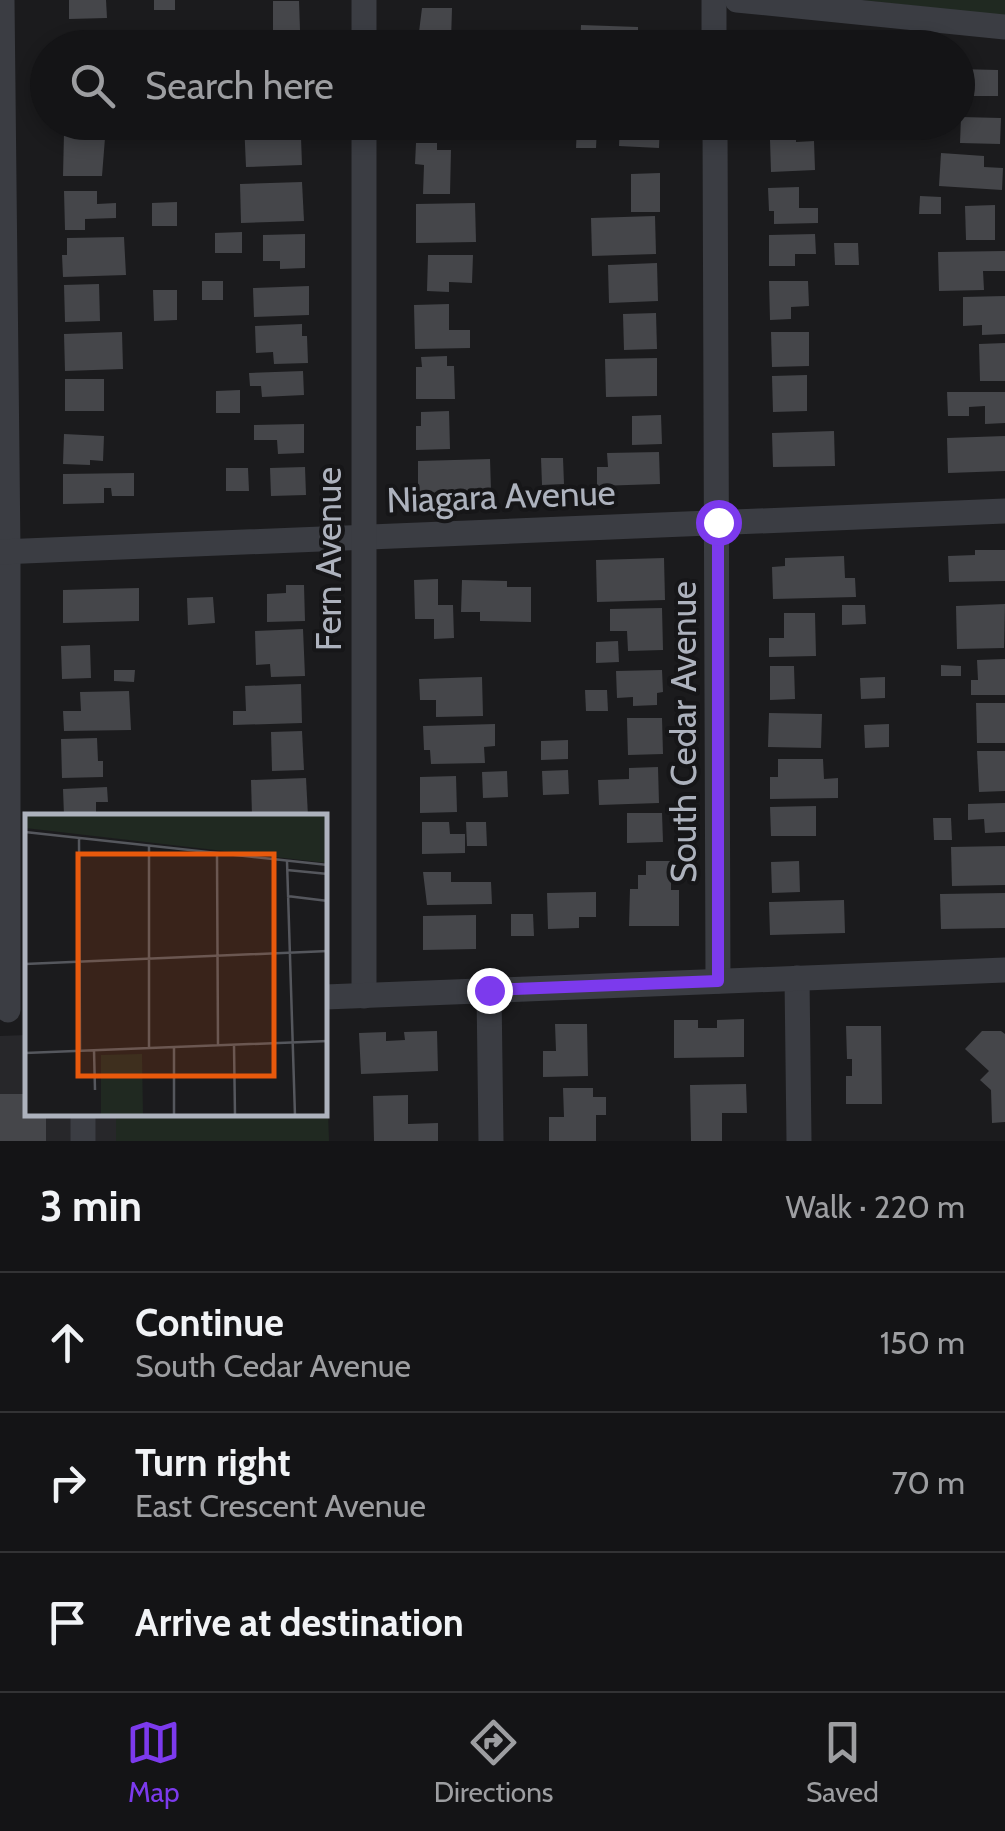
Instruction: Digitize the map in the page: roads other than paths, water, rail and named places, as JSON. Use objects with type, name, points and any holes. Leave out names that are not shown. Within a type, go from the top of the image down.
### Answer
[{"type":"street","points":[[2,0],[4,552],[12,1010]]},
{"type":"street","points":[[364,0],[364,30]]},
{"type":"street","points":[[714,0],[714,30]]},
{"type":"street","points":[[737,0],[1005,27]]},
{"type":"street","name":"Fern Avenue","points":[[364,140],[364,996]]},
{"type":"street","name":"South Cedar Avenue","points":[[715,140],[718,981]]},
{"type":"street","name":"Niagara Avenue","points":[[4,552],[1005,510]]},
{"type":"street","points":[[328,997],[1005,970]]},
{"type":"street","points":[[797,978],[799,1141]]},
{"type":"street","points":[[489,990],[491,1141]]}]
